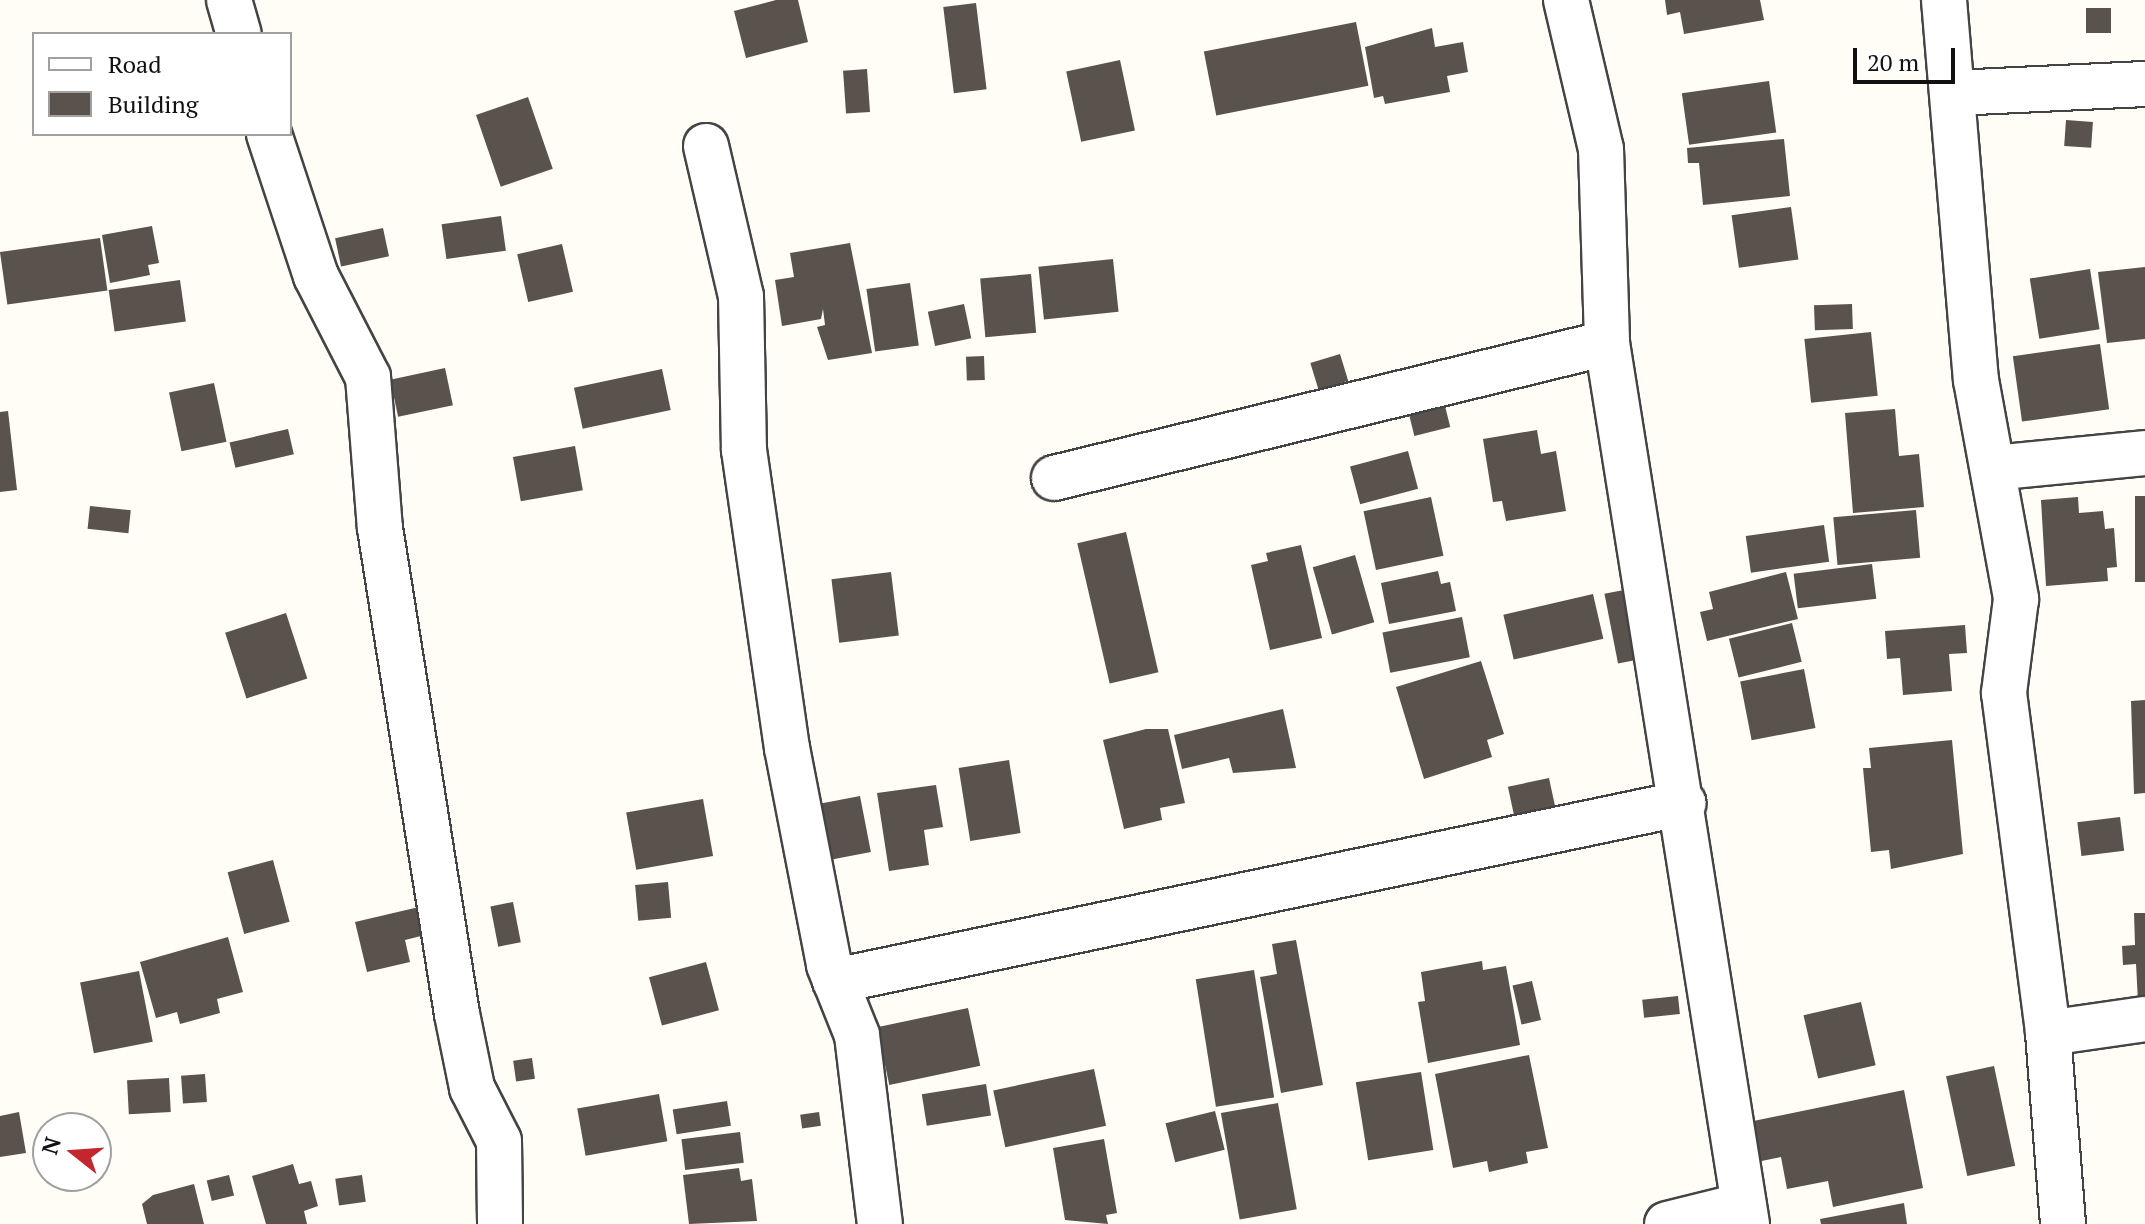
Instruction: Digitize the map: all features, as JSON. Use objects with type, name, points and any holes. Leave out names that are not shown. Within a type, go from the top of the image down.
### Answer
[{"type":"street","points":[[229,0],[238,32]]},
{"type":"street","points":[[1566,0],[1601,149],[1607,343],[1684,803],[1746,1214],[1667,1224]]},
{"type":"street","points":[[1944,0],[1976,380],[2016,599],[2004,693],[2048,1033],[2063,1224]]},
{"type":"street","points":[[1954,93],[2145,84]]},
{"type":"street","points":[[270,136],[316,276],[368,377],[380,528],[460,1029],[472,1088],[499,1141],[500,1224]]},
{"type":"street","points":[[706,146],[741,296],[744,450],[787,748],[835,981],[857,1035],[880,1224]]},
{"type":"street","points":[[1054,478],[1607,343]]},
{"type":"street","points":[[1993,468],[2145,453]]},
{"type":"street","points":[[835,981],[1684,803]]},
{"type":"street","points":[[2048,1033],[2145,1019]]},
{"type":"building","points":[[776,0],[798,0],[808,42],[746,58],[734,11]]},
{"type":"building","points":[[1665,0],[1760,0],[1764,20],[1684,34],[1680,12],[1667,15]]},
{"type":"building","points":[[976,3],[987,89],[954,93],[943,7]]},
{"type":"building","points":[[2086,8],[2111,8],[2111,33],[2086,33]]},
{"type":"building","points":[[1356,22],[1368,86],[1216,115],[1204,52]]},
{"type":"building","points":[[1432,28],[1435,47],[1463,42],[1468,72],[1447,76],[1450,92],[1385,104],[1383,96],[1374,98],[1365,47]]},
{"type":"building","points":[[1120,60],[1135,130],[1081,142],[1066,71]]},
{"type":"building","points":[[867,69],[870,112],[846,114],[843,71]]},
{"type":"building","points":[[1769,81],[1776,132],[1689,145],[1682,93]]},
{"type":"building","points":[[528,97],[553,169],[501,187],[476,115]]},
{"type":"building","points":[[2066,120],[2093,122],[2091,148],[2064,146]]},
{"type":"building","points":[[1784,139],[1790,196],[1703,205],[1699,163],[1688,163],[1687,148]]},
{"type":"building","points":[[1791,207],[1798,259],[1739,268],[1732,215]]},
{"type":"building","points":[[501,216],[506,251],[446,259],[442,224]]},
{"type":"building","points":[[152,226],[159,263],[148,265],[150,275],[110,283],[102,235]]},
{"type":"building","points":[[383,228],[389,256],[341,267],[335,238]]},
{"type":"building","points":[[100,238],[107,290],[7,305],[0,252]]},
{"type":"building","points":[[850,243],[872,353],[828,360],[817,327],[825,325],[823,309],[821,319],[782,326],[775,280],[794,277],[790,253]]},
{"type":"building","points":[[562,244],[573,292],[528,302],[517,254]]},
{"type":"building","points":[[1113,259],[1119,312],[1044,320],[1038,267]]},
{"type":"building","points":[[2145,267],[2145,339],[2107,343],[2098,272]]},
{"type":"building","points":[[2090,269],[2100,329],[2039,339],[2030,279]]},
{"type":"building","points":[[1031,274],[1036,333],[985,337],[980,278]]},
{"type":"building","points":[[180,280],[186,322],[115,332],[109,290]]},
{"type":"building","points":[[910,283],[919,345],[875,352],[866,289]]},
{"type":"building","points":[[964,304],[971,338],[935,346],[928,312]]},
{"type":"building","points":[[1852,304],[1853,329],[1815,330],[1814,305]]},
{"type":"building","points":[[1871,332],[1878,396],[1811,403],[1804,339]]},
{"type":"building","points":[[2100,344],[2109,409],[2022,422],[2013,356]]},
{"type":"building","points":[[1340,354],[1348,381],[1319,390],[1310,363]]},
{"type":"building","points":[[984,356],[985,380],[967,381],[966,357]]},
{"type":"building","points":[[445,368],[453,405],[398,417],[390,380]]},
{"type":"building","points":[[662,369],[671,410],[583,429],[574,388]]},
{"type":"building","points":[[214,383],[226,442],[181,451],[169,393]]},
{"type":"building","points":[[1443,398],[1450,427],[1414,436],[1407,407]]},
{"type":"building","points":[[1895,409],[1899,456],[1919,454],[1924,507],[1853,513],[1845,413]]},
{"type":"building","points":[[8,411],[17,490],[0,492],[0,412]]},
{"type":"building","points":[[288,429],[294,454],[235,468],[230,442]]},
{"type":"building","points":[[1537,430],[1541,454],[1556,451],[1566,511],[1506,521],[1502,501],[1493,502],[1483,439]]},
{"type":"building","points":[[575,446],[583,490],[521,501],[513,457]]},
{"type":"building","points":[[1408,451],[1418,489],[1360,504],[1350,467]]},
{"type":"building","points":[[2135,496],[2145,496],[2145,582],[2135,582]]},
{"type":"building","points":[[1431,497],[1443,556],[1376,570],[1364,511]]},
{"type":"building","points":[[2078,497],[2079,513],[2103,511],[2105,529],[2114,528],[2117,567],[2107,568],[2108,581],[2046,586],[2041,500]]},
{"type":"building","points":[[90,506],[131,510],[128,533],[88,529]]},
{"type":"building","points":[[1916,510],[1920,558],[1837,565],[1833,517]]},
{"type":"building","points":[[1824,525],[1829,562],[1751,573],[1746,536]]},
{"type":"building","points":[[1126,532],[1158,672],[1110,684],[1077,543]]},
{"type":"building","points":[[1301,545],[1322,638],[1270,650],[1251,565],[1268,561],[1266,553]]},
{"type":"building","points":[[1355,555],[1374,622],[1332,634],[1313,567]]},
{"type":"building","points":[[1872,564],[1876,599],[1798,608],[1794,574]]},
{"type":"building","points":[[1438,571],[1441,584],[1450,582],[1456,611],[1389,624],[1381,583]]},
{"type":"building","points":[[891,572],[899,636],[839,643],[831,579]]},
{"type":"building","points":[[1786,572],[1798,619],[1707,641],[1700,612],[1713,609],[1709,592]]},
{"type":"building","points":[[1629,589],[1643,659],[1618,663],[1604,594]]},
{"type":"building","points":[[1593,594],[1603,639],[1514,660],[1503,615]]},
{"type":"building","points":[[286,613],[307,679],[246,698],[225,633]]},
{"type":"building","points":[[1462,617],[1470,657],[1390,673],[1382,632]]},
{"type":"building","points":[[1792,623],[1802,662],[1739,678],[1729,639]]},
{"type":"building","points":[[1965,625],[1967,653],[1949,654],[1952,691],[1903,695],[1900,658],[1887,659],[1885,631]]},
{"type":"building","points":[[1481,661],[1504,734],[1487,740],[1492,757],[1424,779],[1396,687]]},
{"type":"building","points":[[1804,669],[1815,728],[1752,740],[1740,681]]},
{"type":"building","points":[[2145,700],[2145,793],[2134,794],[2131,701]]},
{"type":"building","points":[[1283,709],[1296,768],[1233,773],[1229,758],[1182,769],[1174,735]]},
{"type":"building","points":[[1146,729],[1168,729],[1185,803],[1160,808],[1162,820],[1124,829],[1103,740]]},
{"type":"building","points":[[1952,740],[1963,854],[1891,869],[1889,850],[1871,852],[1863,768],[1871,768],[1869,748]]},
{"type":"building","points":[[1009,760],[1021,833],[970,841],[959,768]]},
{"type":"building","points":[[1549,778],[1555,807],[1514,816],[1508,787]]},
{"type":"building","points":[[936,785],[943,827],[924,830],[929,865],[889,871],[877,793]]},
{"type":"building","points":[[860,796],[871,852],[819,862],[808,806]]},
{"type":"building","points":[[703,799],[713,856],[636,870],[626,813]]},
{"type":"building","points":[[2120,817],[2124,851],[2081,856],[2077,822]]},
{"type":"building","points":[[273,860],[290,922],[244,934],[228,872]]},
{"type":"building","points":[[668,882],[671,918],[638,921],[635,885]]},
{"type":"building","points":[[513,902],[521,942],[498,947],[490,906]]},
{"type":"building","points":[[419,907],[425,935],[405,940],[410,962],[367,972],[355,922]]},
{"type":"building","points":[[2134,913],[2145,913],[2145,1002],[2138,1002],[2136,964],[2123,965],[2122,946],[2135,945]]},
{"type":"building","points":[[228,937],[243,992],[217,999],[220,1013],[180,1024],[177,1012],[156,1018],[140,962]]},
{"type":"building","points":[[1296,940],[1323,1085],[1281,1093],[1260,977],[1277,974],[1272,944]]},
{"type":"building","points":[[1482,961],[1483,970],[1506,966],[1520,1045],[1428,1063],[1418,1002],[1425,1001],[1421,972]]},
{"type":"building","points":[[706,962],[719,1010],[662,1026],[649,977]]},
{"type":"building","points":[[1254,970],[1274,1097],[1216,1107],[1196,979]]},
{"type":"building","points":[[139,971],[153,1042],[94,1053],[80,982]]},
{"type":"building","points":[[1532,981],[1541,1020],[1522,1024],[1513,985]]},
{"type":"building","points":[[1678,996],[1680,1014],[1644,1018],[1642,1000]]},
{"type":"building","points":[[1861,1002],[1876,1065],[1818,1079],[1804,1015]]},
{"type":"building","points":[[968,1008],[980,1066],[889,1085],[877,1027]]},
{"type":"building","points":[[1529,1055],[1548,1148],[1526,1152],[1528,1163],[1489,1172],[1487,1161],[1453,1168],[1435,1074]]},
{"type":"building","points":[[532,1058],[535,1079],[516,1081],[513,1061]]},
{"type":"building","points":[[1994,1066],[2015,1166],[1967,1176],[1946,1076]]},
{"type":"building","points":[[1094,1069],[1106,1126],[1005,1147],[993,1090]]},
{"type":"building","points":[[1421,1072],[1433,1150],[1368,1160],[1356,1082]]},
{"type":"building","points":[[205,1074],[207,1102],[183,1104],[181,1076]]},
{"type":"building","points":[[169,1078],[171,1112],[129,1114],[127,1080]]},
{"type":"building","points":[[986,1084],[991,1116],[927,1126],[922,1094]]},
{"type":"building","points":[[1904,1090],[1923,1188],[1833,1207],[1828,1181],[1787,1189],[1781,1157],[1747,1164],[1739,1124]]},
{"type":"building","points":[[659,1094],[667,1141],[586,1156],[577,1108]]},
{"type":"building","points":[[727,1101],[731,1126],[677,1134],[673,1110]]},
{"type":"building","points":[[1278,1103],[1297,1209],[1240,1219],[1221,1113]]},
{"type":"building","points":[[1215,1111],[1225,1150],[1175,1162],[1166,1123]]},
{"type":"building","points":[[19,1112],[26,1153],[0,1157],[0,1116]]},
{"type":"building","points":[[819,1112],[821,1126],[802,1129],[800,1115]]},
{"type":"building","points":[[740,1132],[744,1163],[685,1170],[681,1139]]},
{"type":"building","points":[[1104,1139],[1117,1213],[1106,1215],[1108,1224],[1065,1220],[1053,1148]]},
{"type":"building","points":[[293,1164],[299,1184],[311,1181],[318,1206],[304,1211],[307,1224],[266,1224],[252,1176]]},
{"type":"building","points":[[739,1168],[741,1181],[752,1179],[757,1221],[689,1224],[683,1175]]},
{"type":"building","points":[[229,1175],[234,1195],[212,1201],[207,1181]]},
{"type":"building","points":[[362,1175],[366,1202],[339,1205],[335,1179]]},
{"type":"building","points":[[194,1184],[204,1224],[147,1224],[142,1204],[153,1195]]},
{"type":"building","points":[[1904,1203],[1907,1224],[1821,1224],[1820,1219]]}]
